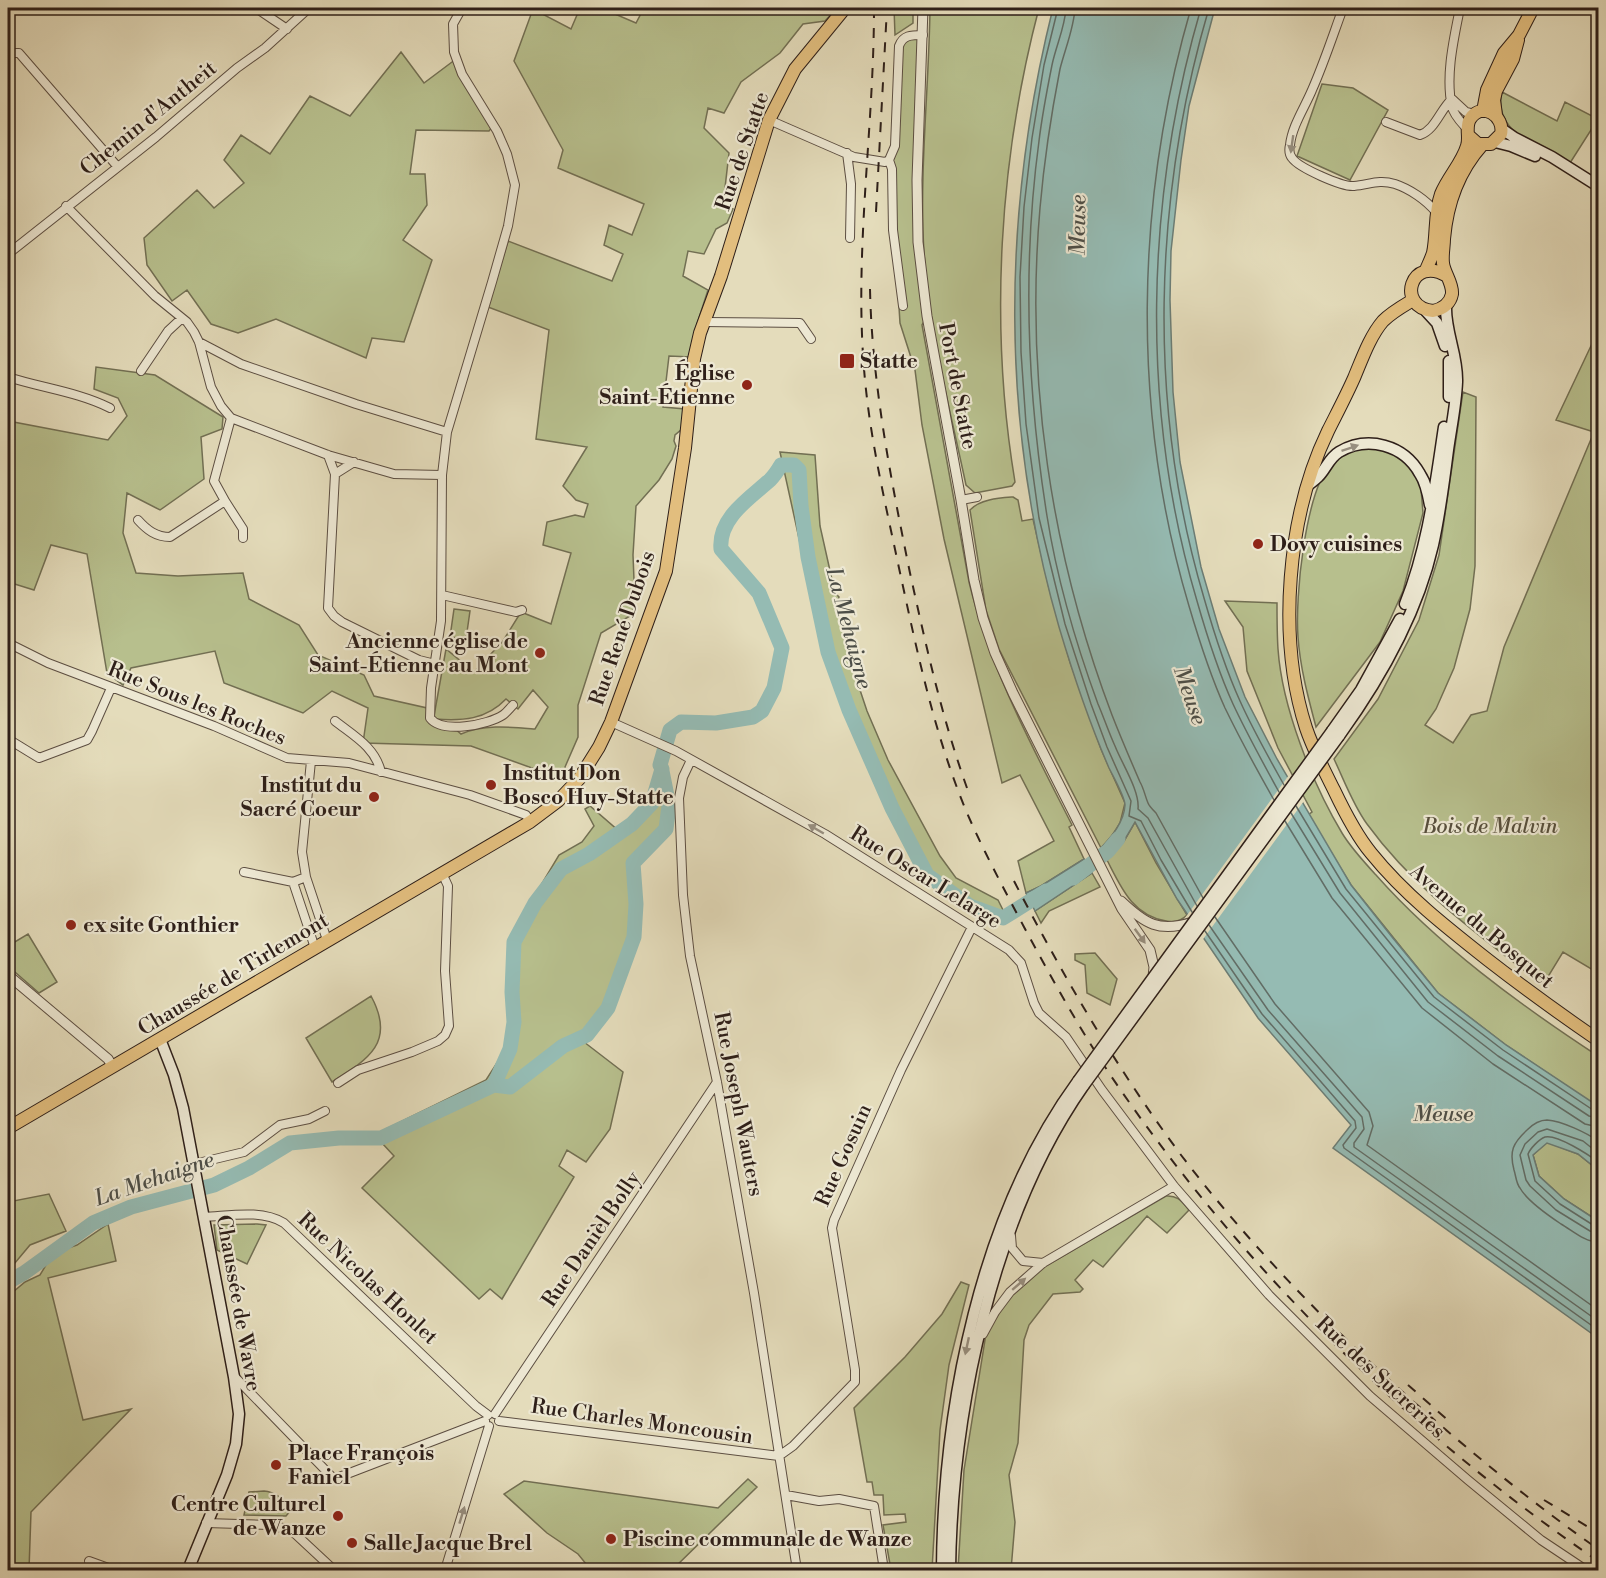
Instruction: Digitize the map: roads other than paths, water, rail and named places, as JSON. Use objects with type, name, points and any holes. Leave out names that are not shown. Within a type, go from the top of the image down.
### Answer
[{"type":"main road","name":"Rue de Statte","points":[[704,322],[722,276],[769,120],[795,69],[845,8]]},
{"type":"main road","points":[[1426,270],[1432,255],[1436,212],[1441,196],[1462,156],[1469,133],[1469,121],[1479,112],[1504,54],[1519,35],[1533,8]]},
{"type":"main road","points":[[1519,35],[1513,59],[1494,100],[1502,129],[1599,186]]},
{"type":"main road","points":[[1479,112],[1497,115]]},
{"type":"main road","points":[[1495,142],[1499,139],[1502,129]]},
{"type":"main road","points":[[1469,133],[1474,142],[1482,145],[1495,142],[1511,146],[1571,169]]},
{"type":"main road","points":[[950,1570],[955,1478],[978,1344],[1011,1228],[1028,1184],[1053,1132],[1081,1083],[1153,977],[1336,733],[1368,695],[1395,649],[1420,588],[1433,547],[1445,478],[1457,381],[1456,362],[1446,323],[1446,306],[1452,291],[1443,262],[1446,216],[1460,177],[1469,160],[1482,145]]},
{"type":"main road","points":[[1446,306],[1433,311],[1418,307],[1411,291],[1412,282],[1426,270],[1437,270],[1447,276]]},
{"type":"main road","name":"Avenue du Bosquet","points":[[1413,300],[1397,309],[1383,322],[1366,351],[1321,446],[1307,486],[1298,528],[1290,598],[1290,635],[1295,684],[1306,729],[1342,808],[1369,851],[1401,887],[1466,943],[1551,1008],[1599,1040]]},
{"type":"main road","points":[[942,1570],[948,1467],[966,1347],[991,1257],[1019,1180],[1046,1129],[1177,959],[1336,733],[1398,623],[1419,564],[1432,513],[1449,393],[1449,361],[1437,323],[1426,310]]},
{"type":"main road","name":"Rue René Dubois","points":[[477,852],[530,822],[558,801],[590,764],[611,722],[666,571],[685,448],[694,359],[704,322]]},
{"type":"main road","points":[[1307,486],[1319,476],[1332,457],[1338,453],[1356,445],[1380,444],[1394,448],[1413,462],[1425,484],[1432,513]]},
{"type":"main road","name":"Chaussée de Tirlemont","points":[[8,1128],[477,852]]},
{"type":"main road","name":"Chaussée de Wavre","points":[[160,1040],[177,1086],[194,1164],[239,1414],[236,1444],[227,1475],[188,1570]]},
{"type":"street","points":[[256,8],[287,29]]},
{"type":"street","name":"Chemin d'Antheit","points":[[8,254],[287,29],[309,8]]},
{"type":"street","points":[[462,8],[453,24],[454,52],[462,74],[503,146],[515,184],[508,226],[447,432],[442,475],[441,621],[430,716],[436,724],[470,726],[488,722],[503,715],[513,705]]},
{"type":"street","name":"Port de Statte","points":[[923,8],[917,180],[918,242],[927,316],[974,580],[983,618],[995,653],[1013,693],[1122,909],[1150,950],[1154,967],[1153,977]]},
{"type":"street","points":[[1343,8],[1290,143],[1289,153],[1299,164],[1353,187],[1376,181],[1394,184],[1429,204],[1436,212]]},
{"type":"street","points":[[1460,8],[1450,76],[1451,105],[1454,114],[1469,133]]},
{"type":"street","points":[[903,306],[893,230],[892,169],[889,160],[895,146],[898,46],[901,39],[909,35],[923,35]]},
{"type":"street","points":[[8,52],[19,53],[117,166]]},
{"type":"street","points":[[1452,99],[1466,112],[1479,112]]},
{"type":"street","points":[[1386,122],[1420,135],[1428,132],[1452,99]]},
{"type":"street","points":[[769,120],[847,153],[885,162],[889,160]]},
{"type":"street","points":[[847,153],[851,184],[850,238]]},
{"type":"street","points":[[66,206],[194,332],[199,342],[211,387],[221,406],[231,418],[328,455],[394,474],[442,475]]},
{"type":"street","points":[[141,372],[168,331],[182,318]]},
{"type":"street","points":[[704,322],[800,323],[811,339]]},
{"type":"street","points":[[199,342],[241,364],[356,405],[447,432]]},
{"type":"street","points":[[8,377],[86,398],[110,408]]},
{"type":"street","points":[[231,418],[214,481],[243,529],[243,538]]},
{"type":"street","points":[[328,455],[335,474],[328,608],[342,622],[419,660],[435,664]]},
{"type":"street","points":[[335,474],[354,462]]},
{"type":"street","points":[[961,500],[977,497]]},
{"type":"street","points":[[138,520],[147,530],[170,537],[225,501]]},
{"type":"street","points":[[442,595],[516,612],[522,610]]},
{"type":"street","name":"Rue Sous les Roches","points":[[8,643],[48,663],[214,726],[287,758],[349,763],[470,795],[526,815],[530,822]]},
{"type":"street","points":[[8,739],[39,758],[87,740],[111,688]]},
{"type":"street","points":[[335,722],[372,752],[381,772]]},
{"type":"street","name":"Rue Oscar Lelarge","points":[[611,722],[691,759],[825,834],[1009,950],[1021,963],[1034,1003],[1066,1037],[1102,1090]]},
{"type":"street","name":"Rue Joseph Wauters","points":[[691,759],[683,777],[679,798],[683,894],[690,956],[717,1082],[797,1570]]},
{"type":"street","points":[[312,761],[302,852],[306,877],[327,940]]},
{"type":"street","points":[[244,872],[293,882],[306,877]]},
{"type":"street","points":[[338,1083],[358,1070],[412,1052],[438,1041],[445,1035],[449,1026],[445,971],[448,886],[442,873]]},
{"type":"street","points":[[293,882],[315,948]]},
{"type":"street","points":[[1118,898],[1140,919],[1166,928],[1171,933],[1177,959]]},
{"type":"street","points":[[1166,928],[1193,922]]},
{"type":"street","name":"Rue Gosuin","points":[[779,1456],[801,1438],[855,1382],[832,1228],[834,1220],[901,1070],[972,927]]},
{"type":"street","points":[[8,975],[108,1059],[113,1067]]},
{"type":"street","name":"Rue Danièl Bolly","points":[[445,1570],[491,1419],[717,1082]]},
{"type":"street","name":"Rue des Sucreries","points":[[1102,1090],[1174,1186],[1269,1295],[1370,1396],[1542,1540],[1586,1570]]},
{"type":"street","points":[[194,1164],[244,1152],[280,1125],[309,1119],[325,1111]]},
{"type":"street","points":[[978,1344],[994,1312],[1010,1292],[1043,1263],[1174,1186]]},
{"type":"street","name":"Rue Nicolas Honlet","points":[[204,1217],[273,1216],[284,1223],[491,1419]]},
{"type":"street","points":[[1011,1228],[1011,1244],[1023,1261],[1043,1263]]},
{"type":"street","points":[[234,1377],[334,1479],[491,1419]]},
{"type":"street","name":"Rue Charles Moncousin","points":[[491,1419],[779,1456]]},
{"type":"street","points":[[786,1496],[819,1501],[838,1499],[874,1506],[884,1570]]},
{"type":"street","points":[[206,1523],[269,1525],[291,1530],[334,1570]]},
{"type":"street","points":[[88,1561],[114,1570]]},
{"type":"water","name":"Meuse","points":[[1053,8],[1215,8],[1189,106],[1171,251],[1173,392],[1180,462],[1201,567],[1219,629],[1245,697],[1277,759],[1351,885],[1438,993],[1506,1045],[1598,1106],[1598,1170],[1578,1154],[1547,1143],[1533,1155],[1539,1176],[1564,1199],[1598,1221],[1598,1338],[1333,1148],[1351,1125],[1258,1018],[1177,899],[1135,822],[1124,841],[1107,860],[1101,848],[1120,823],[1125,805],[1088,716],[1059,627],[1040,550],[1026,473],[1018,395],[1015,318],[1017,240],[1024,162],[1036,85]]},
{"type":"water","points":[[1084,859],[1092,873],[1035,911],[1026,893]]},
{"type":"waterway","name":"La Mehaigne","points":[[8,1282],[93,1223],[131,1207],[214,1185],[249,1168],[290,1143],[339,1138],[381,1138],[494,1085],[510,1049],[514,1022],[512,992],[514,942],[535,903],[561,869],[589,854],[632,824],[652,803],[670,730],[681,722],[716,723],[753,717],[762,711],[774,688],[782,648],[759,593],[721,549],[721,538],[730,518],[770,480],[781,465],[794,465],[799,470],[808,557],[828,652],[849,710],[892,808],[927,875],[970,906],[1003,918],[1046,891]]},
{"type":"waterway","name":"La Mehaigne","points":[[494,1085],[510,1087],[563,1046],[587,1035],[608,1008],[634,937],[636,904],[633,863],[666,829],[669,806],[662,771]]},
{"type":"waterway","name":"La Mehaigne","points":[[1073,878],[1108,851],[1118,839]]},
{"type":"railway","points":[[874,8],[861,287],[865,380],[884,498],[927,692],[945,753],[967,813],[1034,946],[1099,1058],[1161,1146],[1215,1214],[1272,1279],[1395,1401],[1460,1458],[1528,1511],[1598,1561]]},
{"type":"railway","points":[[876,212],[887,8]]},
{"type":"railway","points":[[870,289],[874,360],[896,503],[935,682],[967,788]]},
{"type":"railway","points":[[1014,881],[1071,987],[1113,1056],[1181,1155],[1241,1229],[1306,1299],[1409,1398],[1501,1476],[1598,1549]]},
{"type":"railway","points":[[1408,1385],[1451,1423]]},
{"type":"railway","points":[[1544,1500],[1598,1533]]},
{"type":"place","name":"Statte","points":[[847,361]]},
{"type":"place","name":"Église Saint-Étienne","points":[[747,385]]},
{"type":"place","name":"Dovy cuisines","points":[[1258,544]]},
{"type":"place","name":"Ancienne église de Saint-Étienne au Mont","points":[[540,653]]},
{"type":"place","name":"Institut Don Bosco Huy-Statte","points":[[491,785]]},
{"type":"place","name":"Institut du Sacré Coeur","points":[[374,797]]},
{"type":"place","name":"ex site Gonthier","points":[[71,925]]},
{"type":"place","name":"Place François Faniel","points":[[276,1465]]},
{"type":"place","name":"Centre Culturel de Wanze","points":[[338,1516]]},
{"type":"place","name":"Piscine communale de Wanze","points":[[611,1539]]},
{"type":"place","name":"Salle Jacque Brel","points":[[352,1543]]},
{"type":"park label","name":"Bois de Malvin","points":[[1490,826]]}]
